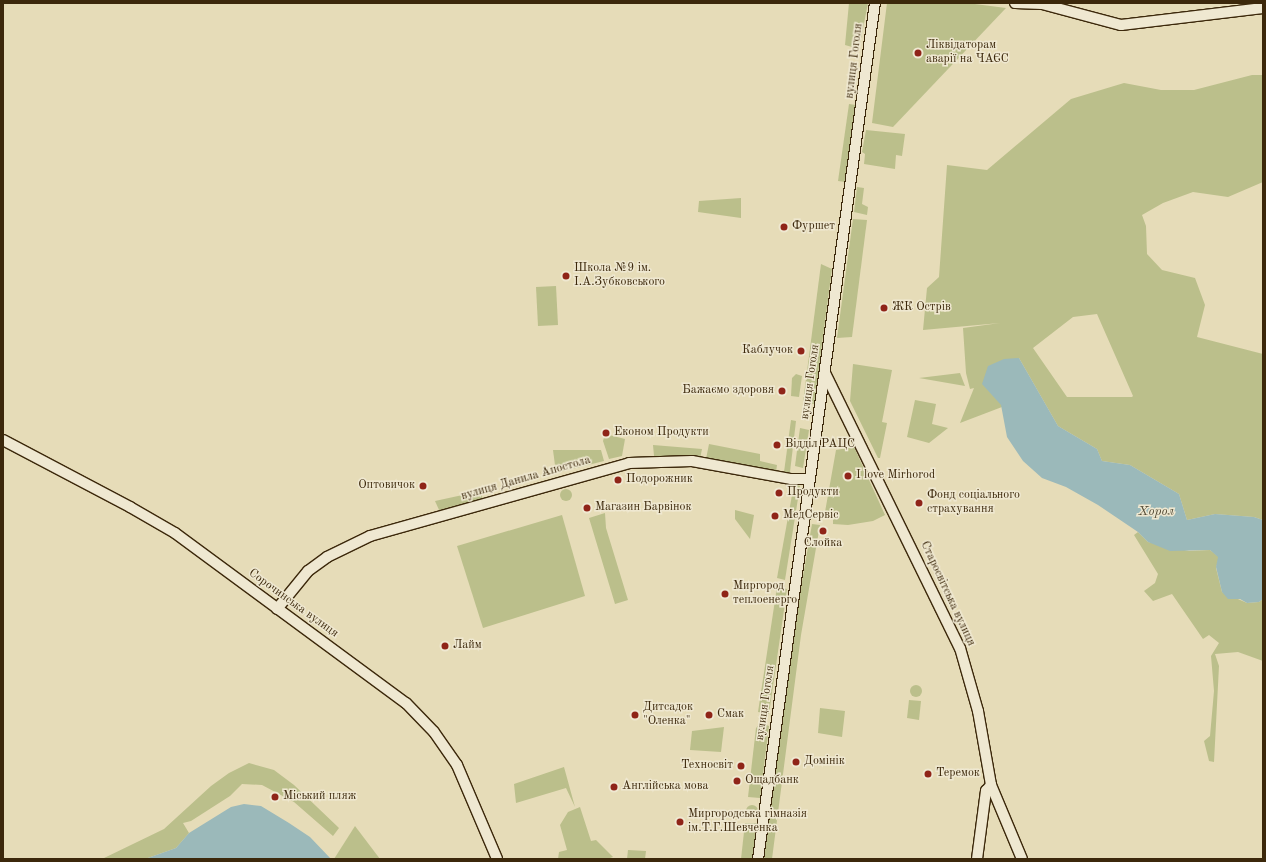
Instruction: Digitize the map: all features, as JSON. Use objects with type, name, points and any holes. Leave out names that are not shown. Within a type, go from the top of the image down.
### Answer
[{"type":"street","name":"вулиця Гоголя","points":[[758,859],[875,3]]},
{"type":"street","points":[[1015,3],[1042,4],[1121,25],[1263,8]]},
{"type":"street","name":"Старосвітська вулиця","points":[[825,373],[957,642],[978,712],[991,785],[1022,859]]},
{"type":"street","name":"Сорочинська вулиця","points":[[3,440],[130,507],[175,533],[406,703],[434,732],[471,793],[497,859]]},
{"type":"street","name":"вулиця Данила Апостола","points":[[277,609],[308,572],[327,557],[370,536],[629,463],[692,461],[790,479],[809,479]]},
{"type":"street","points":[[977,859],[986,791],[991,785]]},
{"type":"green space","points":[[849,3],[868,3],[859,49],[845,45]]},
{"type":"green space","points":[[887,3],[967,3],[1006,8],[893,127],[872,123]]},
{"type":"green space","points":[[1252,75],[1263,75],[1263,182],[1228,197],[1193,192],[1163,203],[1142,215],[1146,226],[1147,254],[1162,270],[1195,278],[1205,305],[1197,337],[1263,354],[1263,520],[1254,517],[1215,514],[1187,520],[1179,494],[1130,465],[1102,461],[1097,449],[1058,426],[1019,358],[1002,407],[960,423],[974,388],[970,389],[966,373],[963,328],[1000,323],[923,330],[927,288],[939,277],[947,165],[987,170],[1071,99],[1124,83],[1161,90],[1194,90]],"holes":[[[1097,314],[1133,396],[1067,397],[1033,348],[1073,317]]]},
{"type":"green space","points":[[849,104],[856,105],[845,182],[838,181]]},
{"type":"green space","points":[[866,130],[905,134],[902,156],[896,155],[895,169],[864,164],[865,154],[862,152]]},
{"type":"green space","points":[[857,187],[864,188],[862,204],[868,207],[867,215],[854,212]]},
{"type":"green space","points":[[741,198],[741,218],[698,212],[699,201]]},
{"type":"green space","points":[[853,219],[867,220],[852,337],[837,338]]},
{"type":"green space","points":[[821,264],[832,269],[814,404],[803,402]]},
{"type":"green space","points":[[556,286],[558,325],[538,326],[536,287]]},
{"type":"green space","points":[[853,364],[892,370],[882,422],[887,423],[880,458],[878,458],[850,401]]},
{"type":"green space","points":[[960,373],[965,386],[919,378]]},
{"type":"green space","points":[[796,374],[802,376],[799,397],[791,396],[792,378]]},
{"type":"green space","points":[[915,400],[936,404],[932,424],[948,428],[929,443],[907,437]]},
{"type":"green space","points":[[791,420],[796,421],[790,472],[784,472]]},
{"type":"green space","points":[[800,428],[809,430],[803,468],[795,466]]},
{"type":"green space","points":[[605,434],[625,439],[622,456],[609,459],[603,441]]},
{"type":"green space","points":[[709,444],[760,454],[760,461],[777,465],[776,472],[706,459]]},
{"type":"green space","points":[[653,445],[702,449],[700,459],[654,456]]},
{"type":"green space","points":[[854,447],[885,515],[873,521],[848,525],[833,524],[833,515],[825,512],[836,450]]},
{"type":"green space","points":[[553,450],[601,450],[604,461],[556,473]]},
{"type":"green space","points":[[794,484],[800,486],[785,580],[777,578]]},
{"type":"green space","points":[[566,489],[570,491],[572,495],[570,499],[566,501],[562,499],[560,495],[562,491]]},
{"type":"green space","points":[[481,491],[483,501],[440,512],[435,501]]},
{"type":"green space","points":[[735,510],[754,515],[750,539],[735,519]]},
{"type":"green space","points":[[605,513],[606,528],[628,600],[615,604],[589,518]]},
{"type":"green space","points":[[562,515],[585,596],[483,628],[457,546]]},
{"type":"green space","points":[[812,524],[820,525],[801,635],[772,859],[764,859],[793,633]]},
{"type":"green space","points":[[1138,532],[1148,542],[1189,551],[1210,550],[1219,557],[1216,568],[1222,592],[1247,603],[1259,602],[1263,599],[1263,661],[1238,652],[1215,654],[1219,666],[1214,762],[1209,761],[1204,741],[1210,736],[1214,691],[1211,656],[1219,643],[1209,635],[1203,639],[1172,594],[1153,601],[1144,591],[1155,583],[1158,574],[1134,535]]},
{"type":"green space","points":[[777,587],[787,589],[769,714],[758,712]]},
{"type":"green space","points":[[918,685],[921,686],[921,696],[914,697],[911,696],[910,689],[911,686]]},
{"type":"green space","points":[[909,700],[921,701],[919,720],[907,718]]},
{"type":"green space","points":[[820,708],[845,711],[842,737],[818,733]]},
{"type":"green space","points":[[761,723],[769,726],[760,798],[748,797],[756,728]]},
{"type":"green space","points":[[724,727],[721,752],[690,750],[692,731]]},
{"type":"green space","points":[[249,763],[274,770],[294,785],[339,828],[333,836],[294,802],[262,785],[242,784],[230,796],[191,821],[183,823],[189,833],[176,848],[145,859],[102,859],[164,829],[211,786],[229,773]]},
{"type":"green space","points":[[564,767],[575,807],[566,788],[516,803],[514,784]]},
{"type":"green space","points":[[750,805],[754,805],[758,811],[754,817],[750,817],[746,813],[746,809]]},
{"type":"green space","points":[[580,807],[591,841],[596,840],[613,857],[607,859],[558,859],[559,852],[567,850],[560,825],[568,812]]},
{"type":"green space","points":[[745,823],[758,823],[754,859],[741,859]]},
{"type":"green space","points":[[355,826],[380,859],[334,859]]},
{"type":"green space","points":[[628,850],[646,851],[645,859],[627,859]]},
{"type":"water","name":"Хорол","points":[[1019,358],[1058,426],[1097,449],[1102,461],[1130,465],[1179,494],[1187,520],[1215,514],[1254,517],[1263,520],[1263,599],[1259,602],[1247,603],[1240,599],[1228,599],[1222,592],[1216,567],[1218,557],[1210,550],[1170,551],[1148,542],[1138,532],[1098,505],[1066,487],[1042,478],[1023,461],[1007,437],[1001,405],[982,384],[988,366],[1004,359]]},
{"type":"water","points":[[244,804],[261,806],[289,823],[310,837],[331,859],[145,859],[176,848],[189,833],[231,807]]},
{"type":"place","name":"Ліквідаторам аварії на ЧАЄС","points":[[918,53]]},
{"type":"place","name":"Фуршет","points":[[784,227]]},
{"type":"place","name":"Школа №9 ім. І.А.Зубковського","points":[[566,276]]},
{"type":"place","name":"ЖК Острів","points":[[884,308]]},
{"type":"place","name":"Каблучок","points":[[801,351]]},
{"type":"place","name":"Бажаємо здоровя","points":[[782,391]]},
{"type":"place","name":"Економ Продукти","points":[[606,433]]},
{"type":"place","name":"Відділ РАЦС","points":[[777,445]]},
{"type":"place","name":"I love Mirhorod","points":[[848,476]]},
{"type":"place","name":"Подорожник","points":[[618,480]]},
{"type":"place","name":"Оптовичок","points":[[423,486]]},
{"type":"place","name":"Продукти","points":[[779,493]]},
{"type":"place","name":"Фонд соціального страхування","points":[[919,503]]},
{"type":"place","name":"Магазин Барвінок","points":[[587,508]]},
{"type":"place","name":"МедСервіс","points":[[775,516]]},
{"type":"place","name":"Слойка","points":[[823,531]]},
{"type":"place","name":"Миргород теплоенерго","points":[[725,594]]},
{"type":"place","name":"Лайм","points":[[445,646]]},
{"type":"place","name":"Дитсадок \"Оленка\"","points":[[635,715]]},
{"type":"place","name":"Смак","points":[[709,715]]},
{"type":"place","name":"Домінік","points":[[796,762]]},
{"type":"place","name":"Техносвіт","points":[[741,766]]},
{"type":"place","name":"Теремок","points":[[928,774]]},
{"type":"place","name":"Ощадбанк","points":[[737,781]]},
{"type":"place","name":"Англійська мова","points":[[614,787]]},
{"type":"place","name":"Міський пляж","points":[[275,797]]},
{"type":"place","name":"Миргородська гімназія ім.Т.Г.Шевченка","points":[[680,822]]}]
